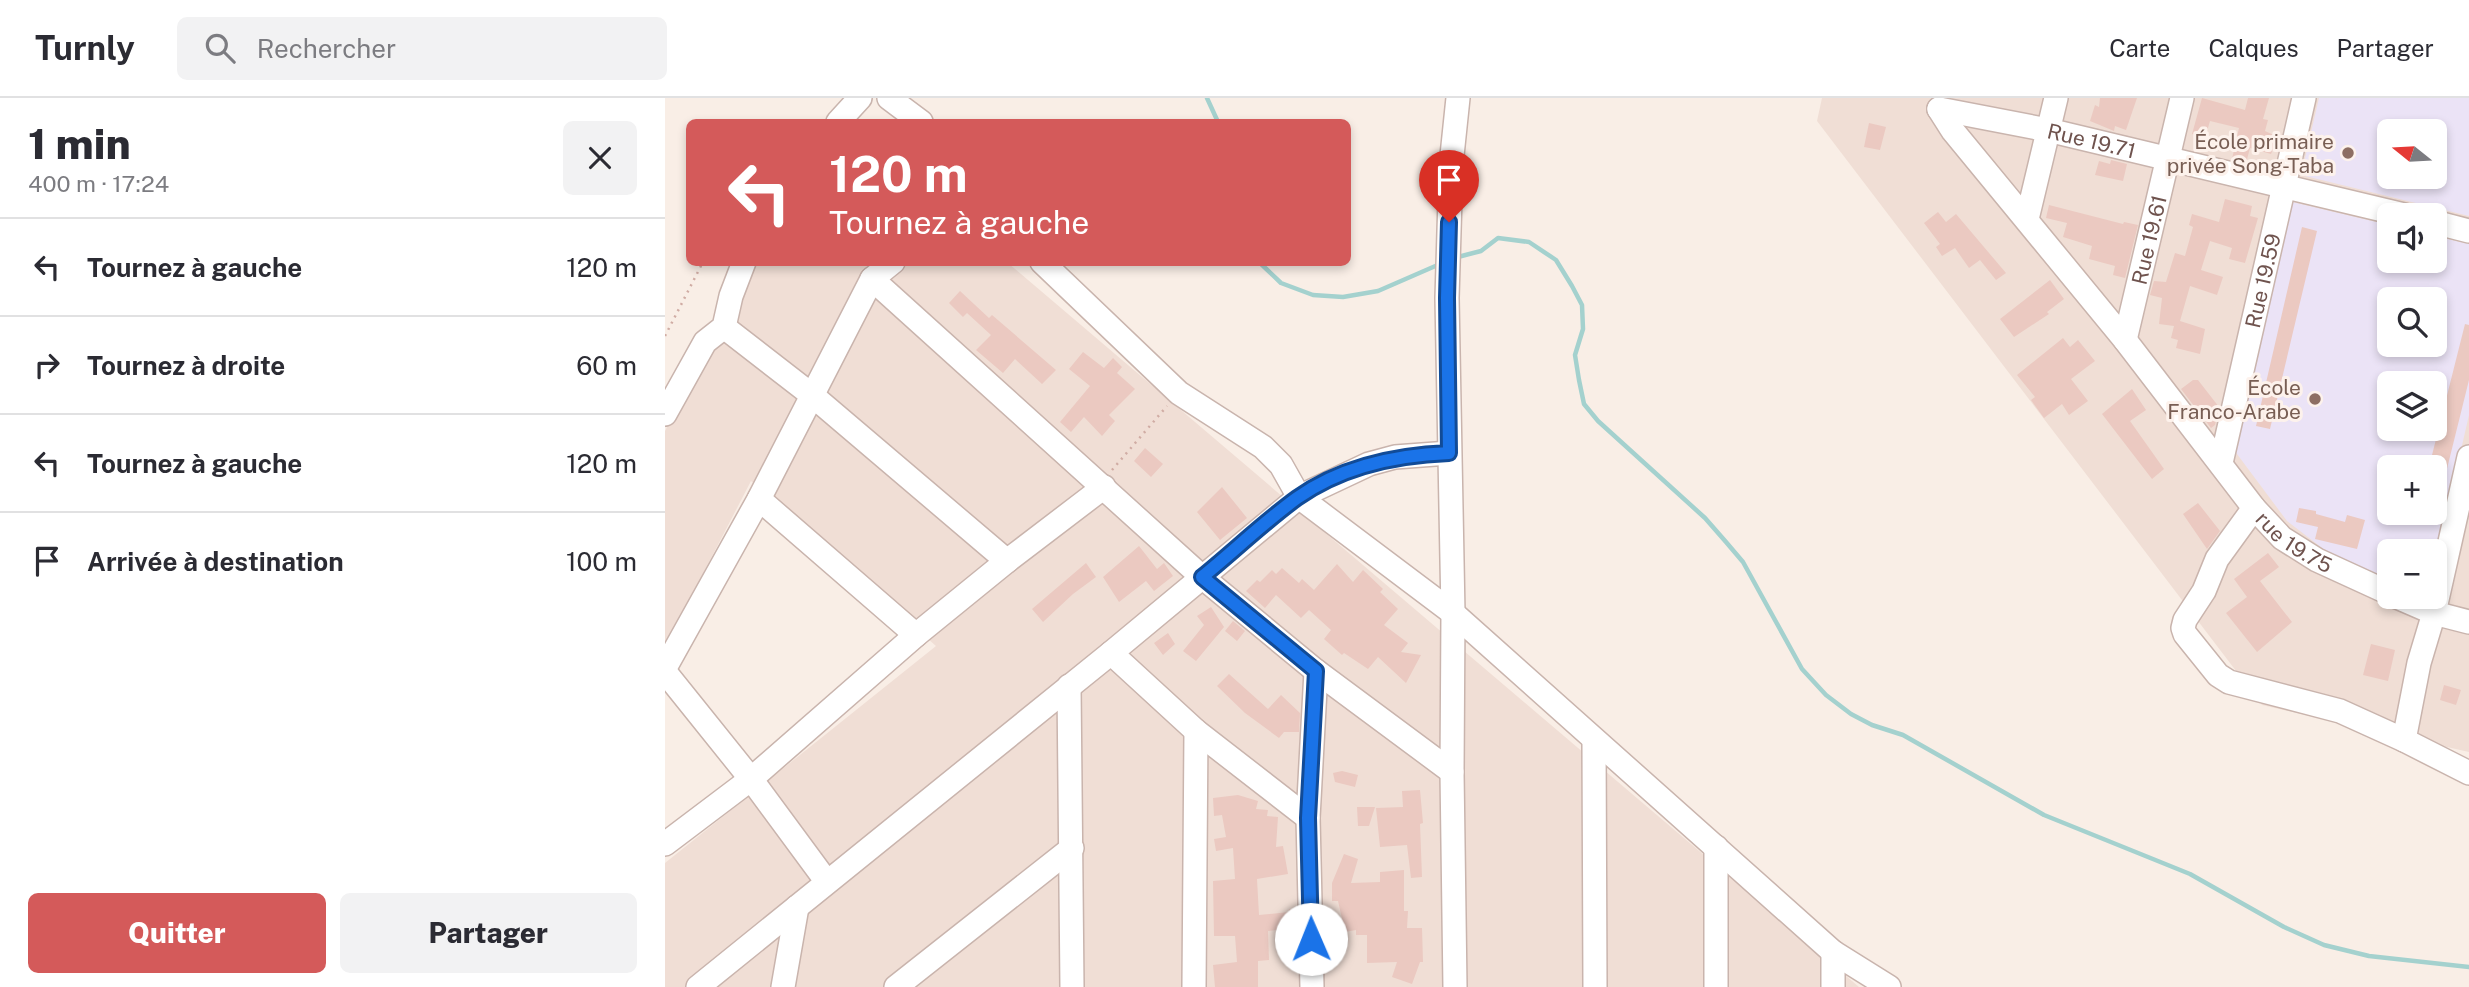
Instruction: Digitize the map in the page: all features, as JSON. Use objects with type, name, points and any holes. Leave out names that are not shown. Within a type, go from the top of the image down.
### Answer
[{"type":"street","points":[[841,119],[860,98]]},
{"type":"street","points":[[889,98],[917,119]]},
{"type":"street","points":[[1455,987],[1453,613],[1447,298],[1451,165],[1458,98]]},
{"type":"street","points":[[2027,219],[2056,98]]},
{"type":"street","name":"Rue 19.61","points":[[2125,340],[2182,98]]},
{"type":"street","name":"Rue 19.59","points":[[2221,463],[2304,98]]},
{"type":"street","name":"Rue 19.71","points":[[1939,103],[2377,208]]},
{"type":"street","name":"rue 19.75","points":[[1939,103],[1953,131],[2125,340],[2254,508],[2282,538],[2317,560],[2377,588]]},
{"type":"street","points":[[2447,225],[2469,231]]},
{"type":"street","points":[[665,414],[705,342],[724,327],[731,296],[742,266]]},
{"type":"street","points":[[827,882],[751,779],[665,670],[759,499],[873,279],[889,266]]},
{"type":"street","points":[[1046,266],[1179,393],[1263,447],[1281,465],[1299,497],[1453,613],[1833,952],[1889,987]]},
{"type":"street","points":[[873,279],[1202,577],[1316,671],[1452,772]]},
{"type":"street","points":[[724,327],[813,396],[1007,561]]},
{"type":"street","points":[[698,987],[1111,653],[1299,497],[1370,464],[1395,457],[1449,453]]},
{"type":"street","points":[[2404,740],[2419,663],[2434,614],[2469,457]]},
{"type":"street","points":[[665,845],[751,779],[916,635],[1102,485]]},
{"type":"street","points":[[759,499],[916,635]]},
{"type":"street","points":[[2254,508],[2217,559],[2204,591],[2185,620],[2185,634],[2218,675],[2229,682],[2340,711],[2469,773]]},
{"type":"street","points":[[2423,609],[2469,622]]},
{"type":"street","points":[[1111,653],[1196,731],[1308,818]]},
{"type":"street","points":[[1312,987],[1308,818],[1316,671]]},
{"type":"street","points":[[1069,686],[1072,987]]},
{"type":"street","points":[[1194,987],[1196,731]]},
{"type":"street","points":[[1594,740],[1595,987]]},
{"type":"street","points":[[1716,847],[1716,987]]},
{"type":"street","points":[[895,987],[1072,848]]},
{"type":"street","points":[[783,987],[797,908]]},
{"type":"street","points":[[1833,952],[1833,987]]},
{"type":"path","points":[[665,336],[701,266]]},
{"type":"path","points":[[1102,485],[1179,393]]},
{"type":"shaded area","points":[[1822,98],[2469,98],[2469,752],[2262,705],[1817,121]]},
{"type":"shaded area","name":"École primaire privée Song-Taba","points":[[2319,98],[2469,98],[2469,216],[2447,211],[2447,203],[2416,203],[2301,175]]},
{"type":"shaded area","name":"École Franco-Arabe","points":[[2288,201],[2377,222],[2377,273],[2447,273],[2447,239],[2469,244],[2469,415],[2447,511],[2447,455],[2377,455],[2377,525],[2444,525],[2440,539],[2377,539],[2377,575],[2326,551],[2287,521],[2231,446]]},
{"type":"shaded area","points":[[748,266],[1012,266],[1859,987],[665,987],[665,863],[936,646],[751,481],[665,647],[665,431]]},
{"type":"building","points":[[2100,98],[2137,98],[2126,130],[2115,126],[2114,131],[2090,121],[2095,105],[2099,107]]},
{"type":"building","points":[[2202,98],[2245,110],[2248,98],[2269,98],[2263,119],[2268,120],[2265,131],[2278,137],[2271,154],[2250,148],[2246,163],[2232,159],[2239,128],[2210,121],[2205,138],[2192,134]]},
{"type":"building","points":[[1869,123],[1886,127],[1880,150],[1864,147]]},
{"type":"building","points":[[2111,160],[2127,164],[2123,181],[2095,175],[2099,161],[2110,164]]},
{"type":"building","points":[[2225,199],[2252,206],[2250,216],[2258,218],[2245,263],[2229,259],[2232,248],[2210,241],[2201,270],[2223,277],[2217,295],[2190,286],[2180,321],[2205,329],[2200,354],[2176,348],[2178,340],[2171,338],[2174,326],[2159,324],[2162,298],[2150,295],[2154,281],[2166,282],[2175,253],[2185,256],[2193,227],[2189,225],[2192,214],[2219,222]]},
{"type":"building","points":[[2049,205],[2123,224],[2138,225],[2125,278],[2113,275],[2115,266],[2089,259],[2092,246],[2063,237],[2067,223],[2046,218]]},
{"type":"building","points":[[1938,212],[1946,222],[1956,214],[2006,273],[1996,280],[1980,260],[1969,268],[1955,248],[1942,256],[1936,247],[1940,244],[1924,223]]},
{"type":"building","points":[[2302,227],[2317,231],[2270,429],[2256,426]]},
{"type":"building","points":[[2050,280],[2064,299],[2047,312],[2049,314],[2014,337],[2000,319]]},
{"type":"building","points":[[960,291],[989,318],[992,315],[1056,370],[1042,384],[1015,359],[1003,373],[976,350],[991,335],[967,313],[963,317],[949,303]]},
{"type":"building","points":[[2465,324],[2469,325],[2469,380],[2447,469],[2447,455],[2432,455],[2436,441],[2447,441],[2447,396]]},
{"type":"building","points":[[2063,338],[2070,347],[2078,340],[2095,361],[2071,379],[2088,401],[2069,415],[2062,404],[2044,418],[2031,400],[2035,397],[2017,375]]},
{"type":"building","points":[[1083,352],[1104,368],[1113,358],[1122,367],[1117,373],[1135,389],[1109,415],[1115,421],[1102,436],[1084,417],[1071,432],[1060,422],[1090,386],[1069,369]]},
{"type":"building","points":[[2193,380],[2198,380],[2219,407],[2215,425],[2211,428],[2181,389]]},
{"type":"building","points":[[2132,389],[2146,410],[2130,421],[2164,469],[2152,479],[2102,414]]},
{"type":"building","points":[[1145,448],[1163,464],[1151,477],[1134,461]]},
{"type":"building","points":[[1222,487],[1247,518],[1220,540],[1197,512]]},
{"type":"building","points":[[2198,503],[2220,531],[2207,549],[2183,514]]},
{"type":"building","points":[[2299,508],[2345,522],[2347,515],[2365,520],[2357,549],[2315,539],[2318,527],[2296,522]]},
{"type":"building","points":[[1139,546],[1157,569],[1164,563],[1173,576],[1154,591],[1146,581],[1119,602],[1103,577]]},
{"type":"building","points":[[2268,553],[2279,567],[2260,581],[2292,622],[2257,652],[2226,613],[2247,597],[2234,579]]},
{"type":"building","points":[[1086,563],[1096,577],[1043,622],[1032,609]]},
{"type":"building","points":[[1337,564],[1353,582],[1363,570],[1383,589],[1380,592],[1398,609],[1384,625],[1408,643],[1401,652],[1421,655],[1406,683],[1378,657],[1368,669],[1344,653],[1342,655],[1324,639],[1331,630],[1309,610],[1301,618],[1276,595],[1265,608],[1246,591],[1272,570],[1276,574],[1282,568],[1299,583],[1302,579],[1314,590]]},
{"type":"building","points":[[1211,607],[1224,627],[1196,661],[1183,651],[1204,625],[1197,616]]},
{"type":"building","points":[[1233,621],[1245,631],[1237,641],[1225,631]]},
{"type":"building","points":[[1168,633],[1175,644],[1163,655],[1154,643]]},
{"type":"building","points":[[2371,644],[2395,650],[2388,681],[2363,675]]},
{"type":"building","points":[[1229,674],[1268,709],[1281,695],[1300,713],[1299,732],[1284,732],[1279,738],[1245,713],[1217,686]]},
{"type":"building","points":[[2444,685],[2461,690],[2456,705],[2440,700]]},
{"type":"building","points":[[1342,771],[1358,775],[1355,787],[1335,782],[1333,773]]},
{"type":"building","points":[[1420,790],[1423,823],[1420,824],[1422,877],[1411,878],[1407,845],[1380,847],[1376,808],[1403,807],[1402,791]]},
{"type":"building","points":[[1238,795],[1258,801],[1256,809],[1268,810],[1267,816],[1278,817],[1276,847],[1283,846],[1288,874],[1257,879],[1259,915],[1296,909],[1297,928],[1268,931],[1269,960],[1258,961],[1258,987],[1215,987],[1213,965],[1237,962],[1235,936],[1214,936],[1213,881],[1235,879],[1233,848],[1216,851],[1214,839],[1226,837],[1222,815],[1214,816],[1213,798]]},
{"type":"building","points":[[1357,807],[1375,807],[1369,826],[1358,826]]},
{"type":"building","points":[[1344,854],[1358,859],[1351,883],[1380,882],[1380,872],[1404,870],[1404,911],[1408,911],[1407,928],[1422,928],[1423,962],[1420,962],[1412,984],[1392,977],[1397,962],[1367,963],[1367,935],[1356,935],[1356,930],[1345,932],[1338,901],[1332,901],[1332,883]]},
{"type":"waterway","points":[[1207,98],[1217,119]]},
{"type":"waterway","points":[[1454,258],[1481,251],[1498,238],[1529,242],[1556,260],[1582,305],[1583,329],[1575,355],[1584,404],[1598,421],[1705,518],[1726,542],[1743,562],[1802,669],[1826,695],[1851,714],[1872,725],[1903,735],[2044,815],[2190,874],[2284,927],[2324,945],[2369,956],[2469,967]]},
{"type":"waterway","points":[[1263,266],[1281,283],[1313,295],[1343,297],[1378,291],[1440,264]]},
{"type":"place","name":"École primaire privée Song-Taba","points":[[2348,153]]},
{"type":"place","name":"École Franco-Arabe","points":[[2315,399]]},
{"type":"route","points":[[1311,939],[1308,818],[1316,671],[1202,577],[1299,497],[1334,479],[1395,457],[1449,453],[1449,222]]}]
